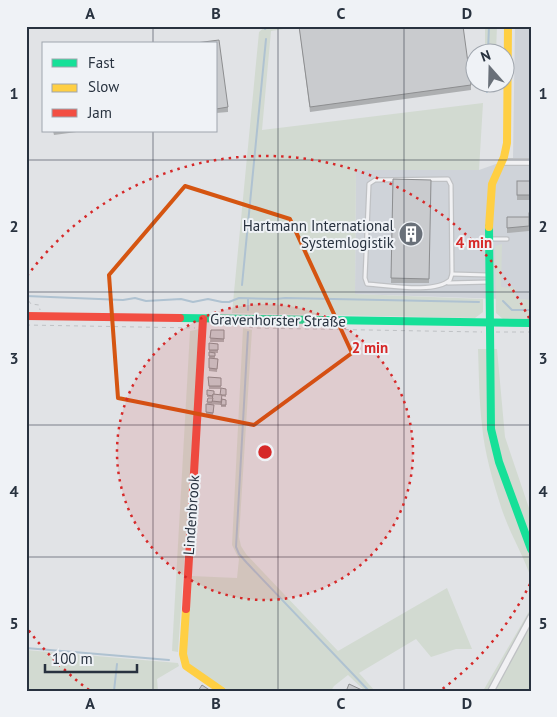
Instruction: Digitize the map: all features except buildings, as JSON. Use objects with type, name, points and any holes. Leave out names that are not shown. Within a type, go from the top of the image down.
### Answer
[{"type":"street","points":[[508,26],[507,142],[502,162],[492,184],[488,240],[491,429],[494,445],[531,548]]},
{"type":"street","points":[[502,162],[531,162]]},
{"type":"street","name":"Gravenhorster Straße","points":[[26,316],[203,322],[531,322]]},
{"type":"street","name":"Lindenbrook","points":[[203,322],[183,654],[186,666],[222,691]]},
{"type":"street","points":[[491,691],[531,617]]},
{"type":"lane","points":[[447,283],[452,274],[450,181],[448,179],[375,180],[371,182],[369,184],[367,284],[431,288],[447,283],[489,278]]},
{"type":"lane","points":[[488,240],[507,239]]},
{"type":"lane","points":[[452,274],[489,278]]},
{"type":"path","points":[[26,293],[31,304],[40,307],[39,316]]},
{"type":"path","points":[[26,325],[196,328],[203,322]]},
{"type":"path","points":[[243,325],[254,328],[531,332]]},
{"type":"highlighted area","points":[[185,186],[290,219],[352,353],[254,425],[118,398],[109,275]]},
{"type":"shaded area","points":[[266,26],[302,26],[271,31],[262,130],[483,103],[479,170],[356,170],[355,294],[483,299],[483,312],[475,318],[232,313],[259,32]]},
{"type":"shaded area","points":[[485,26],[497,26],[496,42],[485,42]]},
{"type":"shaded area","points":[[515,26],[531,26],[531,300],[355,294],[356,170],[479,170],[513,158]]},
{"type":"shaded area","points":[[502,244],[501,287],[515,288],[516,299],[531,300],[531,321],[503,319],[496,313],[495,246]]},
{"type":"shaded area","points":[[243,328],[252,330],[239,537],[241,546],[246,554],[338,651],[447,588],[472,649],[456,649],[431,657],[416,639],[359,673],[375,691],[365,691],[348,675],[334,686],[331,691],[226,691],[196,671],[188,662],[186,657],[191,576],[237,578],[239,559],[232,545]]},
{"type":"shaded area","points":[[200,329],[178,652],[172,651],[190,331]]},
{"type":"shaded area","points":[[478,349],[497,349],[505,437],[531,514],[531,543],[527,544],[531,557],[531,578],[504,516],[487,456],[481,416]]},
{"type":"shaded area","points":[[531,608],[531,691],[483,691]]},
{"type":"shaded area","points":[[26,650],[178,663],[179,666],[157,679],[158,691],[26,691]]},
{"type":"waterway","points":[[265,29],[268,26]]},
{"type":"waterway","points":[[488,42],[489,26]]},
{"type":"waterway","points":[[242,285],[266,39]]},
{"type":"waterway","points":[[26,296],[123,300],[135,298],[146,301],[181,299],[193,302],[208,299],[229,302],[239,298],[479,302]]},
{"type":"waterway","points":[[248,299],[248,310]]},
{"type":"waterway","points":[[503,301],[512,310],[531,310]]},
{"type":"waterway","points":[[248,332],[236,547],[247,563],[369,691]]},
{"type":"waterway","points":[[26,648],[169,660]]},
{"type":"waterway","points":[[114,691],[117,664]]},
{"type":"traffic: fast","points":[[489,227],[491,429],[499,462],[531,549]]},
{"type":"traffic: fast","points":[[180,318],[531,323]]},
{"type":"traffic: slow","points":[[489,227],[492,184],[504,157],[507,143],[508,26]]},
{"type":"traffic: slow","points":[[186,609],[183,654],[186,666],[222,691]]},
{"type":"traffic: jam","points":[[26,316],[180,318]]},
{"type":"traffic: jam","points":[[186,609],[203,319]]},
{"type":"place","name":"Hartmann International Systemlogistik","points":[[411,234]]}]
